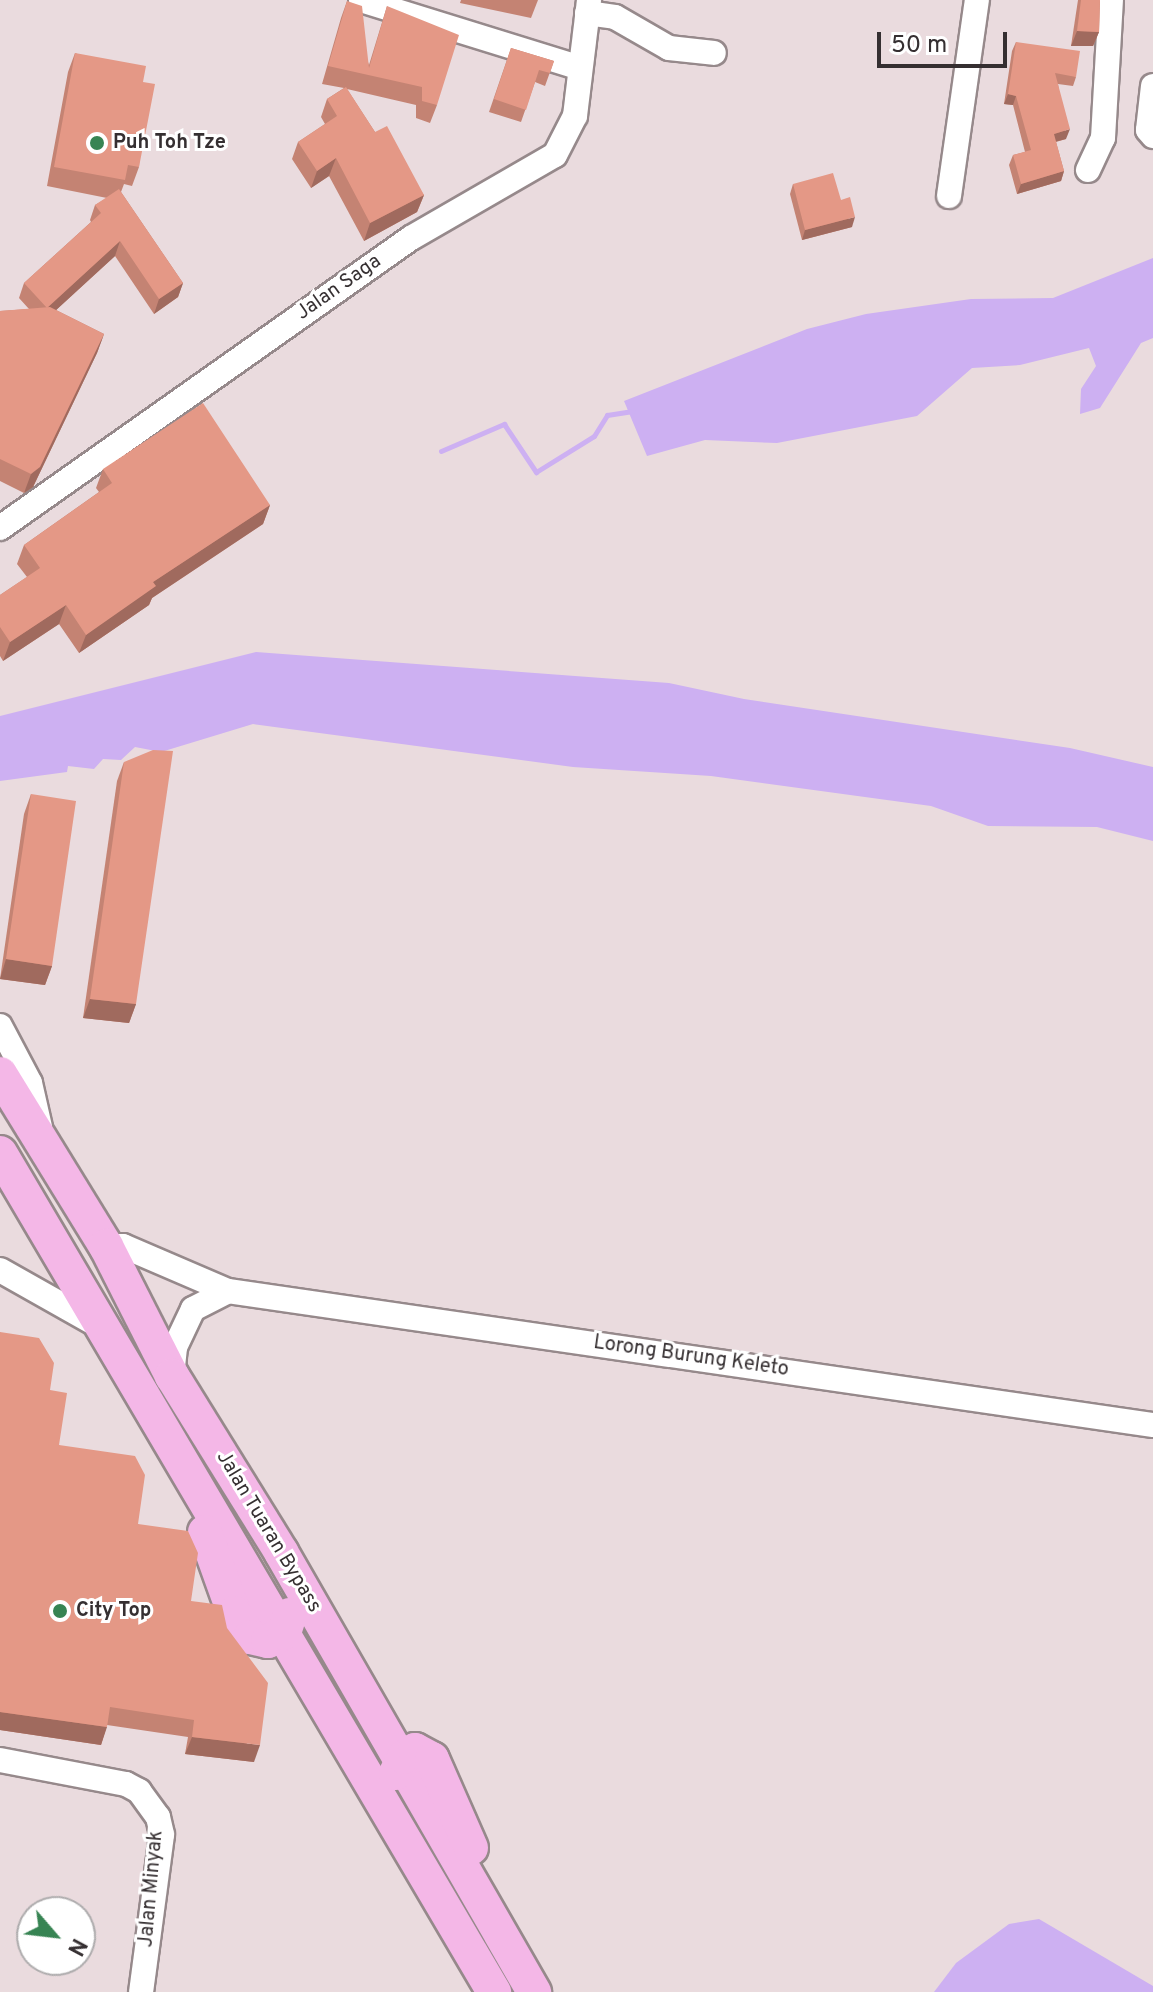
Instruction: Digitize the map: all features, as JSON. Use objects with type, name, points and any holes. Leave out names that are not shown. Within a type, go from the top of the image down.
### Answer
[{"type":"highway","name":"Jalan Tuaran Bypass","points":[[0,1074],[106,1246],[172,1376],[402,1760],[534,1992]]},
{"type":"highway","name":"Jalan Tuaran Bypass","points":[[0,1153],[109,1331],[191,1477],[494,1992]]},
{"type":"highway","points":[[172,1376],[181,1412],[283,1589],[290,1613],[284,1633]]},
{"type":"highway","points":[[401,1835],[393,1782],[402,1760]]},
{"type":"street","points":[[361,0],[580,68]]},
{"type":"street","points":[[949,196],[977,0]]},
{"type":"street","points":[[1088,170],[1103,138],[1111,0]]},
{"type":"street","points":[[588,6],[615,17],[669,48],[714,53]]},
{"type":"street","name":"Jalan Saga","points":[[0,528],[411,238],[555,155],[572,127],[588,6]]},
{"type":"street","points":[[1153,86],[1148,130],[1153,136]]},
{"type":"street","points":[[0,1026],[30,1083],[43,1144]]},
{"type":"street","points":[[0,1179],[51,1257],[109,1331]]},
{"type":"street","name":"Lorong Burung Keleto","points":[[106,1246],[123,1246],[228,1291],[1153,1425]]},
{"type":"street","points":[[0,1270],[109,1331]]},
{"type":"street","points":[[172,1376],[175,1347],[193,1309],[228,1291]]},
{"type":"street","name":"Jalan Minyak","points":[[0,1760],[126,1784],[139,1791],[158,1817],[162,1835],[141,1992]]},
{"type":"shaded area","points":[[1153,258],[1153,338],[1141,343],[1100,408],[1080,414],[1081,389],[1096,366],[1089,348],[1020,365],[972,368],[917,416],[777,443],[705,440],[647,456],[624,401],[807,329],[866,314],[971,299],[1053,298]]},
{"type":"shaded area","points":[[256,652],[669,683],[744,699],[1070,748],[1153,767],[1153,841],[1097,827],[988,826],[931,806],[711,776],[573,767],[253,724],[161,752],[135,747],[121,760],[103,759],[94,769],[68,766],[67,772],[0,781],[0,716]]},
{"type":"shaded area","points":[[1039,1919],[1153,1986],[1153,1992],[934,1992],[956,1963],[1009,1924]]},
{"type":"building","points":[[1081,0],[1100,0],[1099,32],[1077,31]]},
{"type":"building","points":[[347,1],[362,6],[369,68],[387,6],[459,35],[437,105],[422,101],[422,87],[328,66]]},
{"type":"building","points":[[1016,42],[1080,51],[1076,77],[1055,73],[1070,129],[1054,134],[1064,171],[1021,184],[1013,155],[1031,150],[1016,96],[1008,94]]},
{"type":"building","points":[[511,48],[554,61],[550,73],[539,70],[526,110],[494,99]]},
{"type":"building","name":"Puh Toh Tze","points":[[75,53],[146,66],[143,82],[155,84],[139,167],[128,165],[125,180],[54,167]]},
{"type":"building","points":[[346,87],[375,132],[387,126],[424,195],[370,223],[336,158],[317,171],[298,142],[337,116],[327,99]]},
{"type":"building","points":[[833,173],[841,200],[850,197],[855,217],[805,230],[793,184]]},
{"type":"building","points":[[119,189],[183,283],[159,299],[120,241],[47,308],[24,283],[101,213],[95,205]]},
{"type":"building","points":[[50,307],[104,334],[40,467],[31,474],[0,459],[0,311]]},
{"type":"building","points":[[203,403],[270,505],[153,582],[156,586],[86,635],[66,605],[10,642],[0,627],[0,595],[40,568],[24,545],[112,483],[103,469]]},
{"type":"building","points":[[153,750],[173,751],[136,1004],[90,999],[124,762]]},
{"type":"building","points":[[31,794],[76,801],[52,966],[6,959]]},
{"type":"building","points":[[0,1332],[39,1338],[54,1363],[50,1390],[67,1393],[59,1445],[135,1456],[145,1475],[138,1524],[188,1531],[198,1553],[191,1601],[222,1605],[227,1628],[268,1683],[260,1745],[192,1737],[194,1720],[110,1707],[107,1727],[0,1712]]},
{"type":"waterway","points":[[441,451],[504,424],[536,472],[594,436],[607,415],[633,411]]},
{"type":"place","name":"Puh Toh Tze","points":[[97,143]]},
{"type":"place","name":"City Top","points":[[60,1611]]}]
